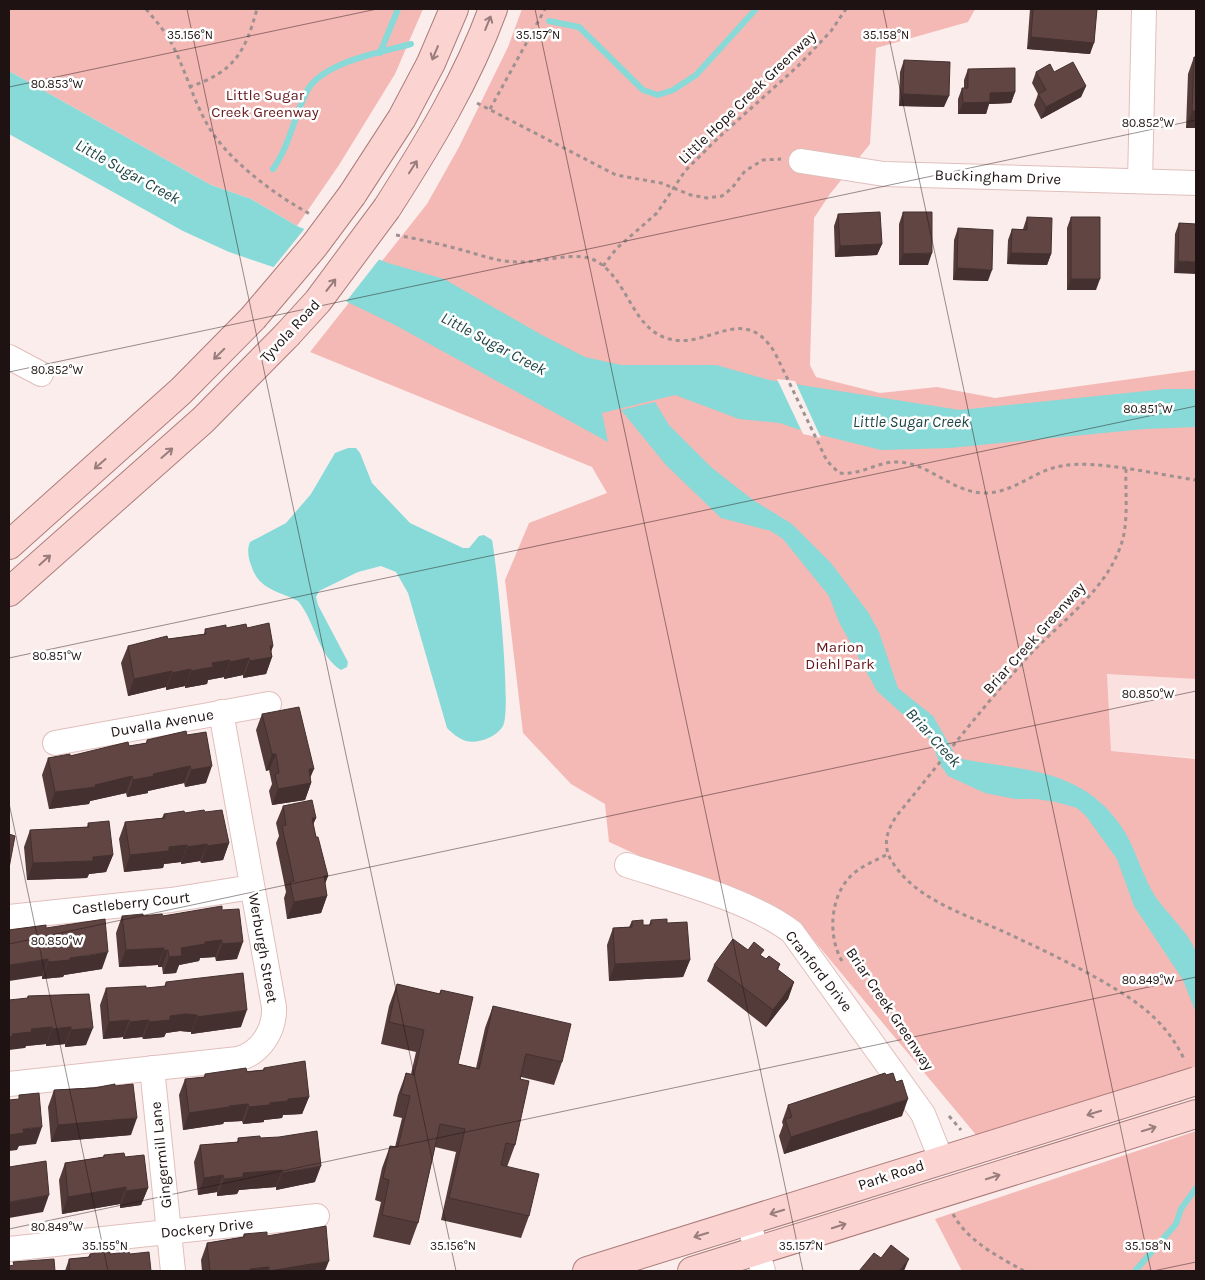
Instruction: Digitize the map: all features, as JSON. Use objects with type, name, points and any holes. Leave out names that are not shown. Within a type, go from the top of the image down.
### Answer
[{"type":"main road","points":[[9,545],[182,391],[253,318],[314,246],[352,194],[402,118],[431,63],[454,9]]},
{"type":"main road","name":"Tyvola Road","points":[[9,592],[203,420],[318,301],[387,208],[434,136],[464,79],[493,9]]},
{"type":"main road","name":"Park Road","points":[[587,1271],[941,1159],[1185,1077]]},
{"type":"main road","points":[[692,1271],[760,1261],[1190,1116]]},
{"type":"street","points":[[1140,181],[1144,9]]},
{"type":"street","name":"Buckingham Drive","points":[[801,161],[884,174],[1196,183]]},
{"type":"street","points":[[9,357],[41,374]]},
{"type":"street","name":"Duvalla Avenue","points":[[55,743],[269,704]]},
{"type":"street","name":"Werburgh Street","points":[[9,1084],[246,1057],[257,1049],[270,1031],[274,1006],[221,712]]},
{"type":"street","name":"Cranford Drive","points":[[627,865],[720,896],[779,922],[792,932],[887,1060],[923,1114],[941,1159]]},
{"type":"street","name":"Castleberry Court","points":[[9,917],[171,900],[252,887]]},
{"type":"street","name":"Gingermill Lane","points":[[152,1068],[173,1271]]},
{"type":"street","name":"Dockery Drive","points":[[9,1250],[317,1216]]},
{"type":"street","points":[[748,1221],[760,1261]]},
{"type":"path","points":[[146,9],[173,47],[207,126],[226,150],[274,191],[314,216]]},
{"type":"path","points":[[189,87],[208,81],[227,70],[241,53],[258,9]]},
{"type":"path","points":[[490,110],[546,9]]},
{"type":"path","name":"Little Hope Creek Greenway","points":[[604,266],[617,248],[657,213],[685,171],[718,138],[798,66],[830,31],[846,9]]},
{"type":"path","points":[[470,99],[541,134],[616,175],[673,187],[690,195],[707,198],[722,196],[732,188],[745,170],[763,160],[784,158],[801,161]]},
{"type":"path","points":[[393,234],[508,262],[538,262],[583,257],[604,266],[616,277],[642,320],[658,334],[669,339],[686,341],[727,329],[746,329],[765,338],[785,372],[827,461],[839,473],[853,473],[881,464],[904,462],[976,492],[990,493],[1008,489],[1046,470],[1063,465],[1126,469],[1196,480]]},
{"type":"path","name":"Briar Creek Greenway","points":[[844,963],[835,946],[833,934],[836,904],[841,890],[848,879],[861,868],[888,854],[888,832],[898,814],[1036,648],[1082,603],[1101,580],[1113,562],[1124,532],[1126,469]]},
{"type":"path","points":[[888,854],[900,872],[913,884],[943,905],[1036,947],[1132,1000],[1161,1023],[1179,1048],[1185,1077]]},
{"type":"path","points":[[948,1114],[962,1130]]},
{"type":"path","points":[[952,1209],[962,1228],[972,1237],[1024,1271]]},
{"type":"shaded area","points":[[1107,674],[1196,679],[1196,758],[1111,751]]},
{"type":"green space","name":"Little Sugar Creek Greenway","points":[[9,9],[423,9],[395,74],[339,165],[297,226],[251,199],[211,185],[9,71]]},
{"type":"green space","name":"Marion Diehl Park","points":[[522,9],[975,9],[968,22],[876,48],[870,144],[830,194],[814,218],[810,365],[816,377],[880,393],[937,387],[995,398],[1196,370],[1196,679],[1107,674],[1111,751],[1196,759],[1196,1074],[977,1136],[807,932],[609,842],[605,804],[571,784],[523,733],[505,580],[529,523],[607,493],[592,467],[310,352],[427,204],[459,147],[508,47]]},
{"type":"green space","points":[[1196,1131],[1196,1271],[962,1271],[935,1219]]},
{"type":"water","name":"Little Sugar Creek","points":[[9,71],[211,185],[251,199],[297,226],[388,263],[444,279],[542,335],[585,357],[621,365],[716,365],[769,380],[960,410],[1166,389],[1196,389],[1196,427],[1145,429],[950,448],[881,450],[780,423],[739,419],[675,395],[602,413],[608,442],[395,325],[279,269],[229,252],[183,231],[9,134]]},
{"type":"water","name":"Briar Creek","points":[[655,402],[669,425],[711,467],[753,500],[792,524],[831,563],[868,612],[879,632],[898,688],[933,716],[956,756],[962,759],[1050,775],[1069,782],[1088,793],[1105,807],[1126,834],[1157,899],[1193,945],[1198,965],[1196,1013],[1183,980],[1134,906],[1117,859],[1086,816],[1077,808],[1056,802],[1036,799],[1015,799],[985,793],[948,776],[941,766],[930,739],[877,691],[839,622],[829,596],[783,539],[771,531],[721,518],[666,465],[621,410]]},
{"type":"water","points":[[348,448],[356,448],[360,453],[372,483],[410,523],[463,548],[469,548],[479,536],[484,535],[492,540],[500,606],[506,693],[503,726],[487,739],[466,741],[453,734],[447,728],[408,593],[396,572],[381,566],[358,572],[319,591],[316,597],[318,605],[348,662],[347,667],[341,670],[327,656],[309,618],[298,601],[270,588],[259,580],[254,573],[249,556],[248,547],[250,542],[286,523],[311,494],[335,453]]},
{"type":"pier","points":[[306,227],[381,257],[345,303],[272,269]]},
{"type":"pier","points":[[777,379],[795,381],[821,438],[803,434]]},
{"type":"building","points":[[1033,9],[1097,9],[1094,43],[1031,37]]},
{"type":"building","points":[[1194,57],[1196,57],[1196,111],[1192,111]]},
{"type":"building","points":[[904,60],[950,62],[949,96],[903,94]]},
{"type":"building","points":[[1073,62],[1086,86],[1046,107],[1038,94],[1046,90],[1036,72],[1050,64],[1054,72]]},
{"type":"building","points":[[1015,68],[1015,92],[990,93],[990,102],[963,103],[962,88],[968,88],[968,69]]},
{"type":"building","points":[[880,212],[882,244],[840,246],[838,214]]},
{"type":"building","points":[[903,212],[932,212],[932,253],[903,254]]},
{"type":"building","points":[[1027,217],[1052,218],[1051,254],[1011,253],[1012,229],[1027,230]]},
{"type":"building","points":[[1071,217],[1100,217],[1100,279],[1071,279]]},
{"type":"building","points":[[1179,223],[1196,224],[1196,262],[1178,261]]},
{"type":"building","points":[[958,228],[993,230],[992,270],[957,268]]},
{"type":"building","points":[[269,623],[273,646],[270,646],[272,657],[250,661],[249,658],[230,662],[230,660],[212,663],[213,667],[172,673],[172,671],[134,679],[128,646],[167,636],[168,639],[206,634],[205,629],[226,625],[226,628],[246,624],[247,628]]},
{"type":"building","points":[[299,707],[314,769],[309,769],[311,783],[278,789],[275,774],[279,773],[276,754],[272,754],[262,714]]},
{"type":"building","points":[[186,731],[187,735],[206,732],[212,766],[191,770],[190,766],[153,774],[154,776],[133,780],[132,776],[95,785],[96,787],[55,792],[48,758],[70,754],[70,756],[128,742],[129,746],[147,743],[147,740]]},
{"type":"building","points":[[312,800],[316,818],[312,818],[316,837],[318,837],[328,876],[324,876],[327,896],[294,902],[290,882],[294,881],[282,826],[286,825],[283,806]]},
{"type":"building","points":[[204,810],[205,812],[222,810],[229,843],[207,846],[207,844],[169,847],[169,851],[130,855],[125,822],[165,818],[164,814]]},
{"type":"building","points":[[109,821],[113,855],[93,857],[93,861],[33,863],[30,830],[89,827],[88,823]]},
{"type":"building","points":[[9,834],[15,836],[9,868]]},
{"type":"building","points":[[222,906],[222,910],[239,909],[243,942],[222,944],[222,940],[205,942],[205,944],[181,948],[182,956],[169,957],[168,950],[164,951],[164,948],[126,950],[122,916],[162,914],[163,916]]},
{"type":"building","points":[[105,919],[108,952],[70,958],[70,960],[48,962],[48,959],[9,965],[9,930],[46,925],[46,928]]},
{"type":"building","points":[[667,919],[667,923],[687,922],[690,960],[615,964],[613,928],[632,927],[632,921],[643,920],[643,925],[651,925],[651,920]]},
{"type":"building","points":[[733,939],[748,950],[754,942],[764,950],[760,955],[766,959],[769,956],[780,964],[777,969],[794,982],[773,1010],[714,965]]},
{"type":"building","points":[[243,973],[247,1010],[197,1017],[197,1015],[186,1014],[170,1016],[170,1020],[149,1022],[149,1020],[130,1022],[129,1020],[109,1022],[106,988],[166,986],[166,982]]},
{"type":"building","points":[[397,984],[440,994],[441,990],[473,997],[458,1064],[479,1069],[493,1006],[571,1024],[562,1062],[526,1054],[520,1079],[529,1081],[515,1145],[506,1143],[501,1165],[539,1174],[529,1216],[449,1198],[465,1129],[440,1124],[418,1223],[382,1215],[389,1180],[383,1178],[390,1146],[398,1147],[410,1096],[401,1094],[406,1073],[414,1075],[424,1030],[389,1022]]},
{"type":"building","points":[[89,994],[93,1028],[71,1030],[71,1027],[52,1029],[52,1027],[31,1029],[32,1032],[12,1034],[13,1036],[9,1037],[9,1000],[28,998],[28,996]]},
{"type":"building","points":[[305,1061],[309,1097],[288,1099],[288,1101],[270,1103],[270,1105],[249,1107],[248,1104],[189,1113],[185,1079],[205,1077],[205,1074],[246,1068],[247,1072],[264,1070],[264,1068]]},
{"type":"building","points":[[885,1073],[886,1075],[893,1073],[896,1082],[902,1080],[908,1099],[791,1137],[785,1119],[792,1117],[788,1105]]},
{"type":"building","points":[[115,1084],[115,1086],[133,1084],[137,1118],[58,1125],[54,1090],[94,1088]]},
{"type":"building","points":[[39,1093],[42,1127],[23,1129],[24,1133],[9,1135],[9,1100],[19,1099],[19,1095]]},
{"type":"building","points":[[317,1131],[321,1166],[282,1173],[282,1170],[243,1173],[243,1177],[224,1179],[223,1175],[204,1178],[200,1145],[239,1142],[238,1138],[279,1137]]},
{"type":"building","points":[[124,1153],[125,1157],[144,1155],[148,1188],[126,1191],[126,1187],[68,1197],[65,1163]]},
{"type":"building","points":[[46,1161],[49,1195],[9,1202],[9,1167]]},
{"type":"building","points":[[326,1226],[329,1261],[269,1271],[269,1267],[250,1269],[250,1271],[210,1271],[207,1243],[244,1237],[244,1234],[267,1232],[267,1236]]},
{"type":"building","points":[[891,1245],[909,1259],[899,1271],[859,1271],[874,1253],[881,1258]]},
{"type":"building","points":[[110,1251],[110,1254],[149,1252],[151,1271],[70,1271],[69,1259],[90,1257],[90,1254]]},
{"type":"building","points":[[54,1259],[55,1271],[9,1271],[9,1266],[14,1265],[13,1262]]},
{"type":"waterway","points":[[380,53],[398,9]]},
{"type":"waterway","points":[[549,21],[579,27],[643,90],[658,95],[673,90],[696,75],[756,9]]},
{"type":"waterway","points":[[273,169],[284,150],[307,91],[315,81],[339,65],[411,44]]},
{"type":"waterway","points":[[1135,1271],[1176,1224],[1181,1209],[1196,1188]]}]
